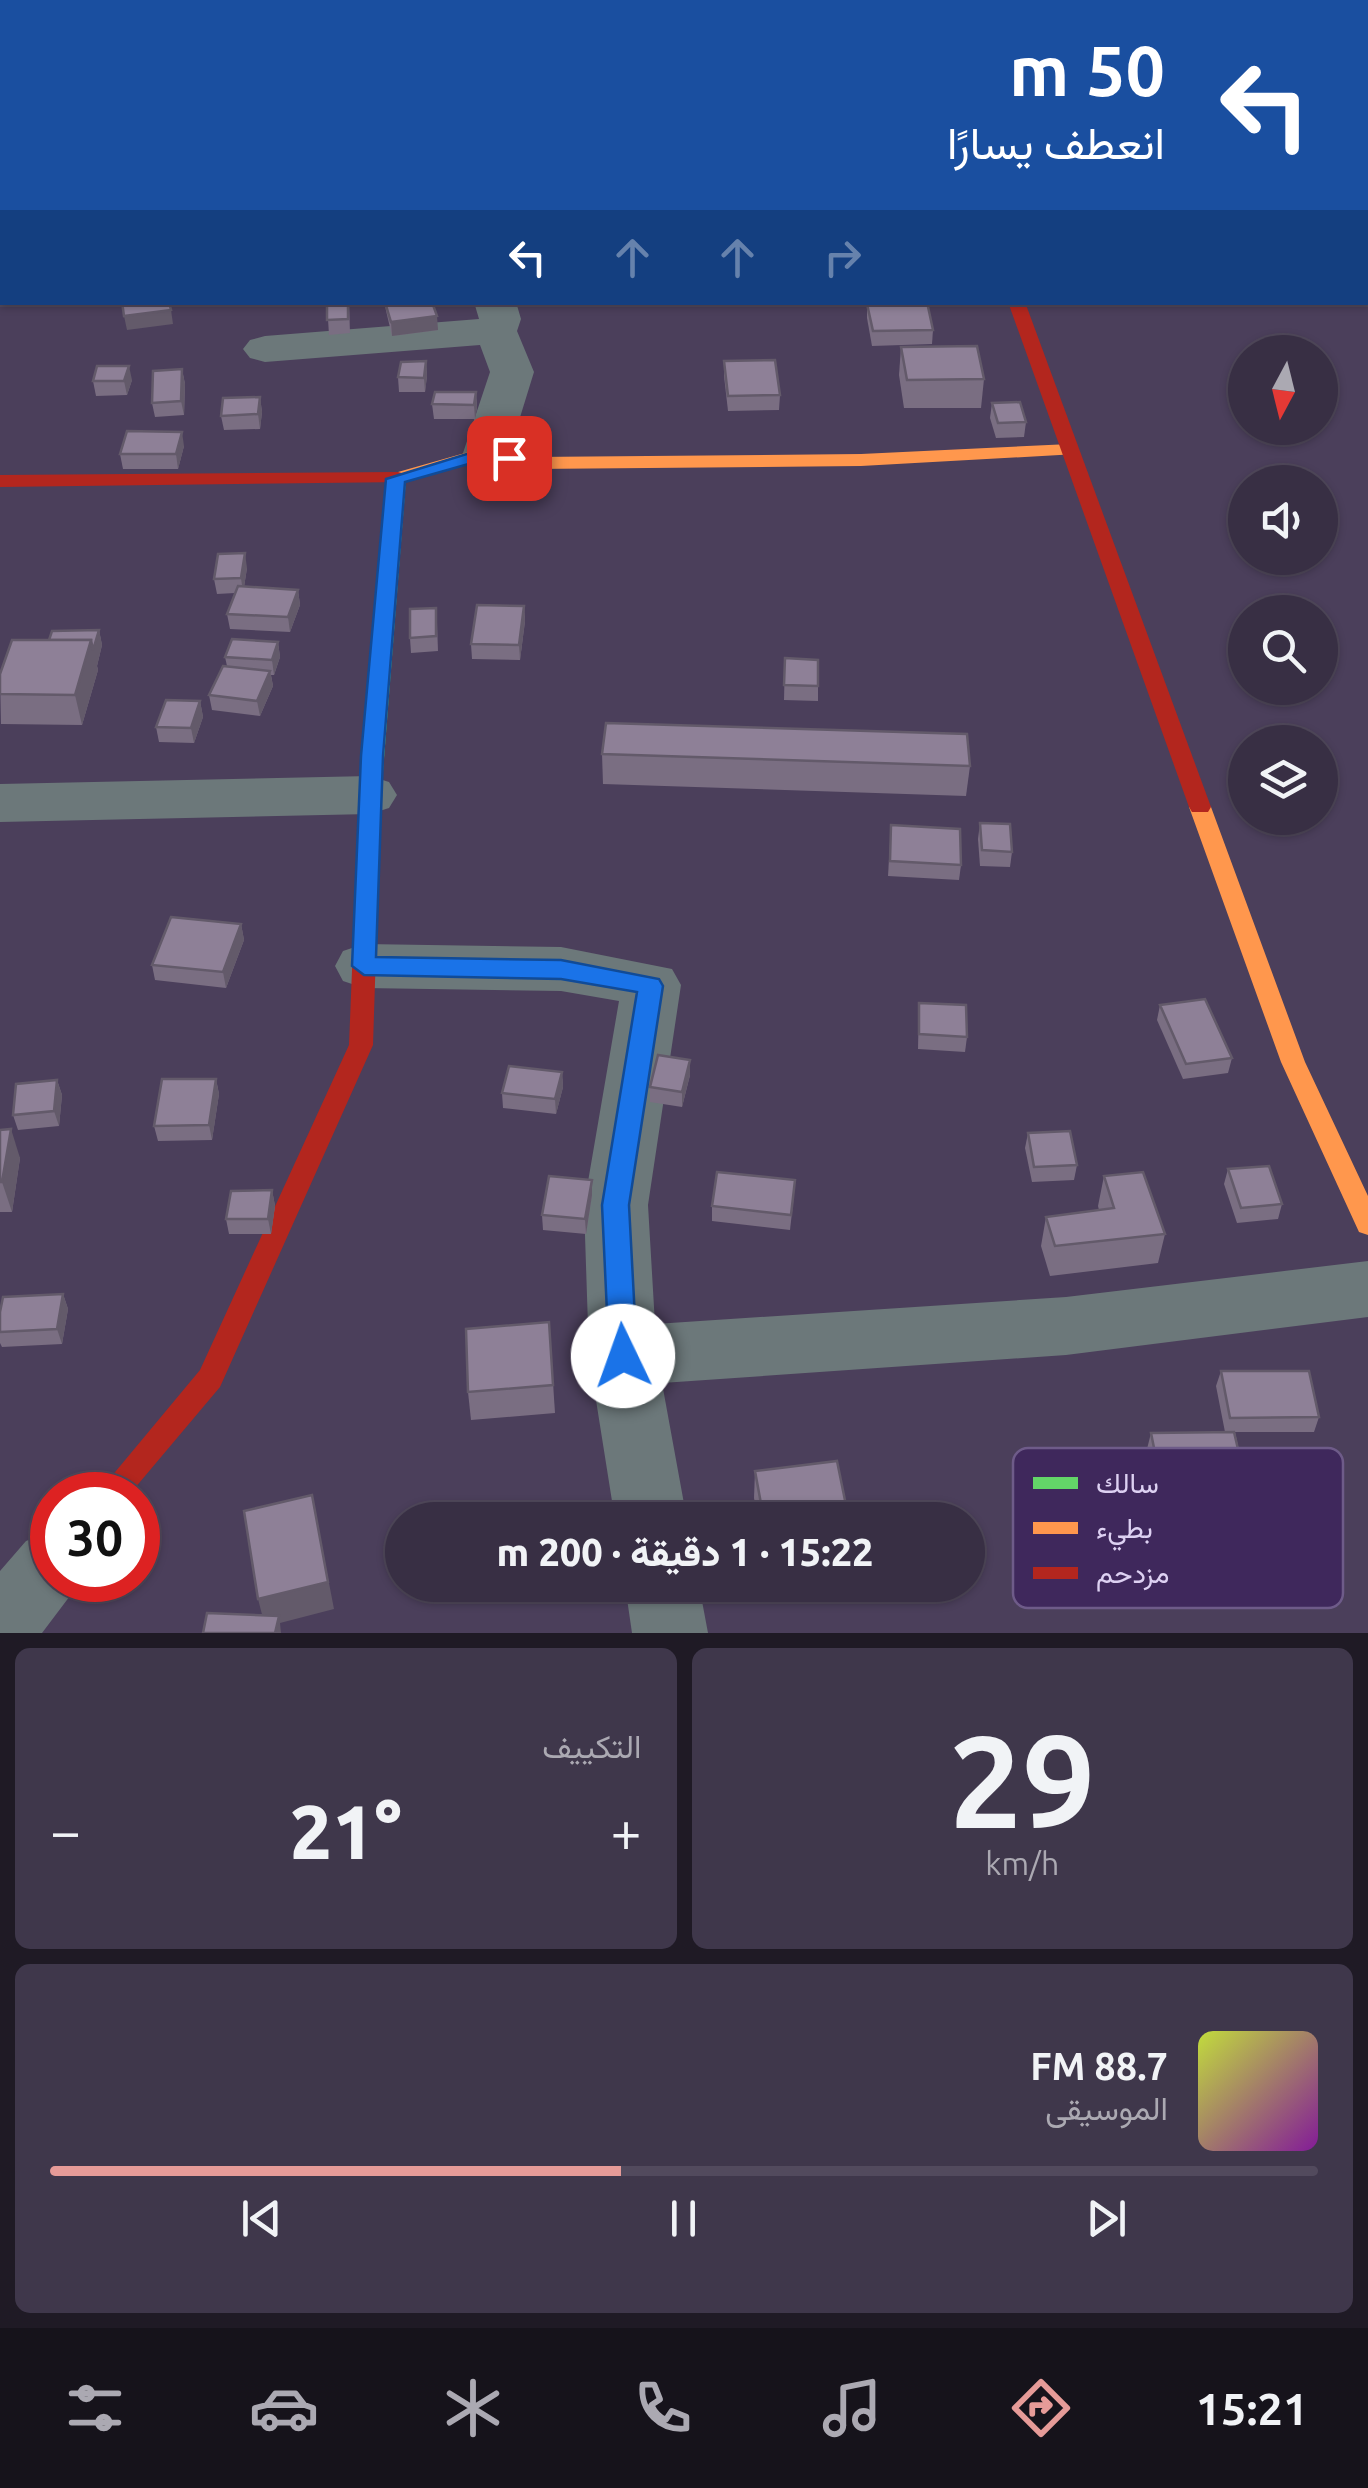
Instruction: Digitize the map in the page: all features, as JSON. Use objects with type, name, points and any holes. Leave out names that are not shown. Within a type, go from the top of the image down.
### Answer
[{"type":"street","points":[[1017,305],[1293,1062],[1368,1224]]},
{"type":"street","points":[[265,349],[496,317],[512,372],[486,453]]},
{"type":"street","points":[[0,481],[396,479],[486,453],[532,463],[861,460],[1070,450]]},
{"type":"street","points":[[130,1472],[210,1378],[360,1046],[370,796],[396,479]]},
{"type":"street","points":[[0,803],[370,796]]},
{"type":"street","points":[[364,966],[561,970],[651,986],[616,1205],[623,1356],[648,1502]]},
{"type":"street","points":[[623,1356],[1066,1326],[1368,1288]]},
{"type":"street","points":[[0,1627],[30,1591]]},
{"type":"street","points":[[665,1602],[670,1633]]},
{"type":"building","points":[[122,305],[170,305],[171,310],[124,316]]},
{"type":"building","points":[[327,305],[348,305],[348,319],[327,320]]},
{"type":"building","points":[[386,305],[433,305],[437,316],[391,322]]},
{"type":"building","points":[[867,305],[928,305],[933,330],[873,331]]},
{"type":"building","points":[[977,346],[984,379],[907,380],[901,347]]},
{"type":"building","points":[[775,360],[780,395],[728,396],[724,361]]},
{"type":"building","points":[[426,361],[424,378],[398,377],[401,362]]},
{"type":"building","points":[[97,366],[129,366],[124,381],[93,381]]},
{"type":"building","points":[[182,369],[181,401],[152,403],[153,371]]},
{"type":"building","points":[[435,392],[476,392],[474,405],[432,404]]},
{"type":"building","points":[[260,397],[258,414],[221,416],[223,398]]},
{"type":"building","points":[[1020,402],[1026,422],[998,423],[992,403]]},
{"type":"building","points":[[127,431],[182,432],[176,454],[120,454]]},
{"type":"building","points":[[245,553],[241,578],[214,579],[218,554]]},
{"type":"building","points":[[238,586],[298,590],[288,617],[227,614]]},
{"type":"building","points":[[477,605],[524,606],[519,645],[471,644]]},
{"type":"building","points":[[436,608],[436,636],[410,638],[410,609]]},
{"type":"building","points":[[99,630],[93,650],[91,640],[49,640],[52,631]]},
{"type":"building","points":[[232,639],[278,642],[272,660],[225,657]]},
{"type":"building","points":[[12,640],[91,640],[75,695],[0,694],[0,674]]},
{"type":"building","points":[[785,658],[818,660],[818,686],[784,685]]},
{"type":"building","points":[[223,666],[270,671],[257,701],[209,695]]},
{"type":"building","points":[[166,700],[200,701],[191,728],[156,727]]},
{"type":"building","points":[[606,723],[967,734],[970,766],[602,754]]},
{"type":"building","points":[[980,823],[1010,824],[1012,852],[982,850]]},
{"type":"building","points":[[891,825],[960,829],[961,865],[890,861]]},
{"type":"building","points":[[171,917],[241,924],[223,972],[152,965]]},
{"type":"building","points":[[1205,999],[1232,1058],[1186,1064],[1160,1005]]},
{"type":"building","points":[[919,1003],[966,1005],[967,1037],[919,1034]]},
{"type":"building","points":[[658,1055],[690,1060],[682,1092],[650,1087]]},
{"type":"building","points":[[509,1066],[562,1072],[555,1099],[502,1093]]},
{"type":"building","points":[[162,1079],[216,1079],[209,1125],[154,1126]]},
{"type":"building","points":[[57,1080],[54,1111],[13,1115],[16,1084]]},
{"type":"building","points":[[11,1129],[2,1182],[0,1182],[0,1130]]},
{"type":"building","points":[[1070,1131],[1077,1165],[1034,1167],[1028,1133]]},
{"type":"building","points":[[1269,1166],[1282,1204],[1241,1208],[1228,1169]]},
{"type":"building","points":[[717,1172],[795,1180],[791,1215],[712,1206]]},
{"type":"building","points":[[1143,1172],[1165,1234],[1055,1246],[1046,1217],[1114,1208],[1104,1176]]},
{"type":"building","points":[[549,1176],[592,1180],[585,1219],[542,1215]]},
{"type":"building","points":[[272,1190],[268,1219],[226,1219],[231,1191]]},
{"type":"building","points":[[63,1294],[57,1329],[0,1332],[3,1297]]},
{"type":"building","points":[[549,1322],[553,1385],[468,1392],[466,1329]]},
{"type":"building","points":[[1221,1371],[1309,1371],[1319,1417],[1230,1418]]},
{"type":"building","points":[[1234,1432],[1238,1448],[1154,1448],[1151,1433]]},
{"type":"building","points":[[837,1461],[845,1502],[761,1502],[755,1471]]},
{"type":"building","points":[[312,1495],[328,1582],[258,1599],[244,1511]]},
{"type":"building","points":[[207,1613],[279,1616],[275,1633],[203,1633]]},
{"type":"traffic: fast","points":[[370,797],[396,479]]},
{"type":"traffic: slow","points":[[398,478],[486,453],[532,463],[861,460],[1070,450]]},
{"type":"traffic: slow","points":[[1200,807],[1293,1062],[1368,1224]]},
{"type":"traffic: jam","points":[[1017,305],[1200,807]]},
{"type":"traffic: jam","points":[[0,481],[398,478]]},
{"type":"traffic: jam","points":[[130,1472],[210,1378],[361,1045],[370,797]]},
{"type":"route","points":[[509,458],[486,453],[396,479],[372,756],[364,966],[561,970],[651,986],[616,1205],[623,1356]]}]
